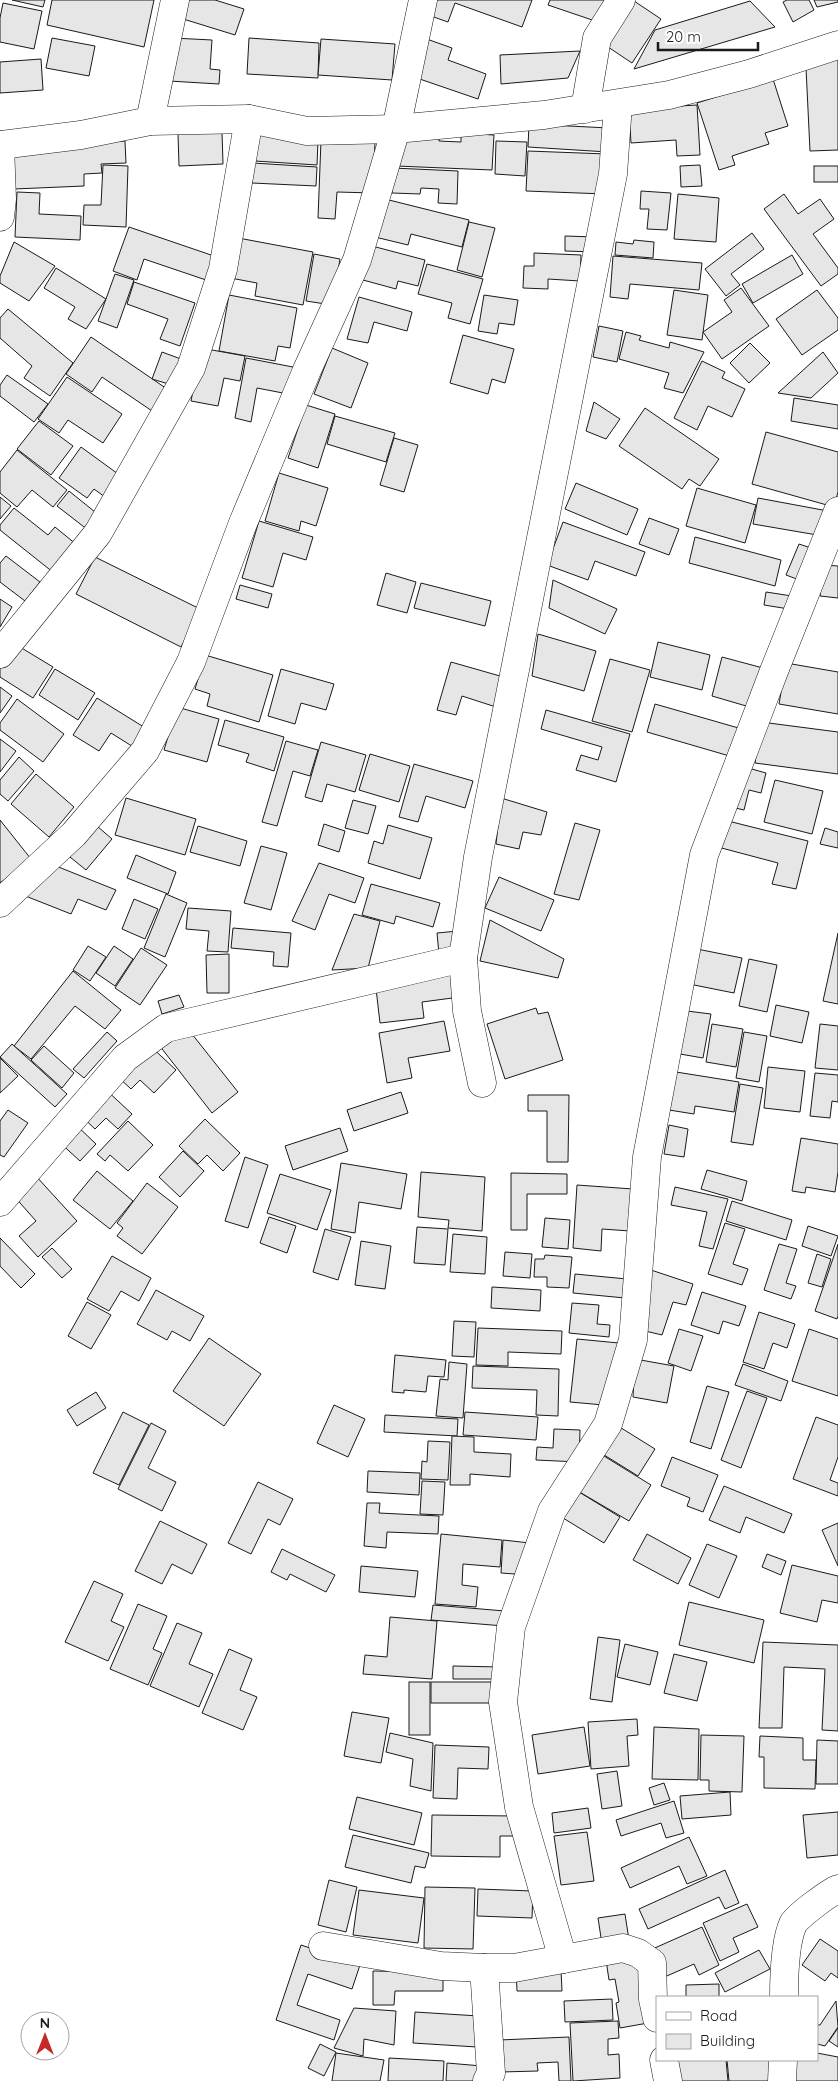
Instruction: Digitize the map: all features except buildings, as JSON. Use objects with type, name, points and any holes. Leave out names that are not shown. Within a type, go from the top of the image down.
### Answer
[{"type":"street","points":[[150,121],[175,0]]},
{"type":"street","points":[[0,903],[74,834],[145,751],[191,662],[243,523],[307,370],[356,260],[396,128],[423,0]]},
{"type":"street","points":[[585,109],[596,38],[621,0]]},
{"type":"street","points":[[0,217],[2,199],[0,145],[81,135],[150,121],[249,119],[307,131],[396,128],[544,115],[678,93],[749,74],[838,45]]},
{"type":"street","points":[[482,1083],[467,1011],[462,958],[478,857],[614,174],[618,104]]},
{"type":"street","points":[[0,654],[98,533],[191,368],[224,269],[249,119]]},
{"type":"street","points":[[563,1959],[519,1807],[503,1702],[511,1627],[552,1511],[608,1424],[633,1340],[648,1158],[704,855],[774,671],[838,511]]},
{"type":"street","points":[[0,1202],[125,1058],[166,1028],[462,958]]},
{"type":"street","points":[[784,1996],[784,1970],[793,1923],[830,1892],[838,1889]]},
{"type":"street","points":[[323,1946],[441,1966],[484,1968],[514,1968],[623,1948],[638,1953],[652,1962],[653,1999],[656,2013]]},
{"type":"street","points":[[484,1968],[490,2073],[487,2081]]},
{"type":"street","points":[[664,2061],[668,2081]]},
{"type":"street","points":[[782,2081],[783,2061]]}]
